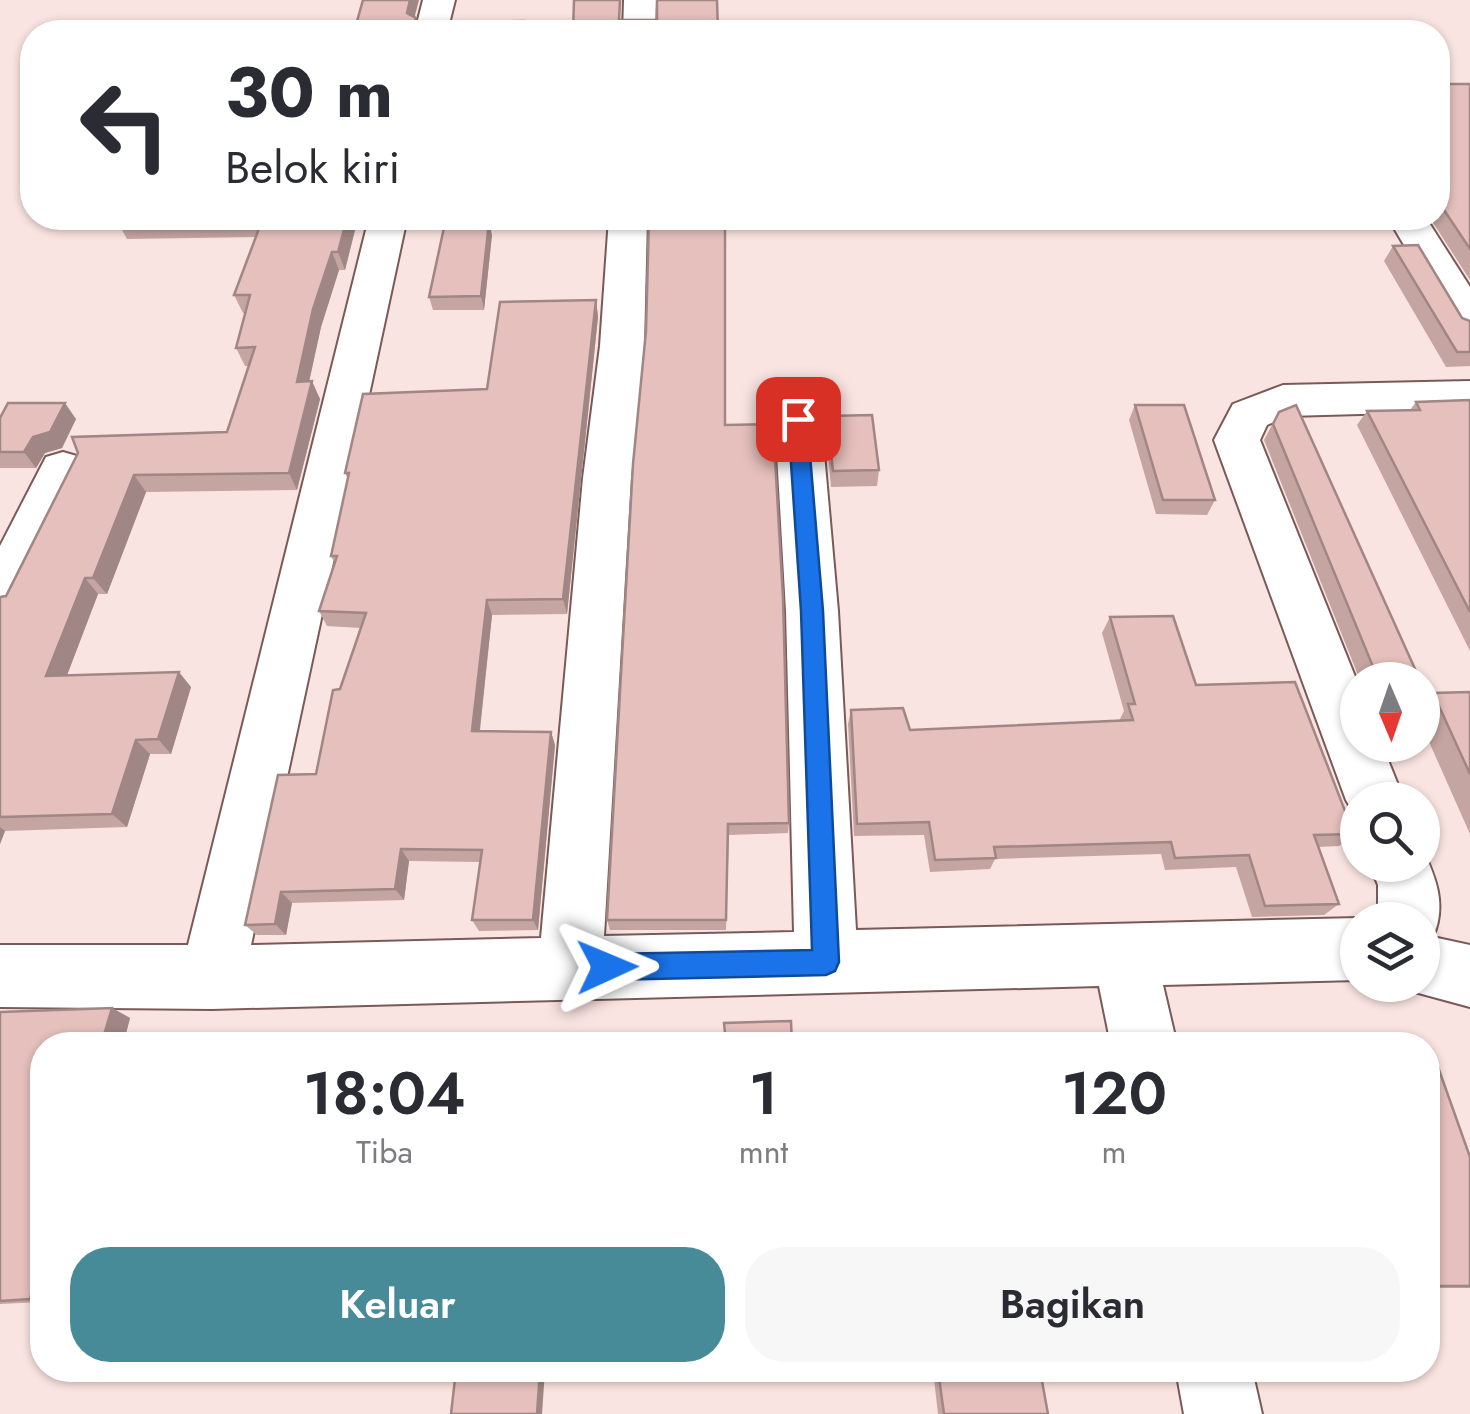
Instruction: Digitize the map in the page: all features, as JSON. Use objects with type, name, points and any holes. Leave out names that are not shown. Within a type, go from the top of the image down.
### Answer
[{"type":"street","points":[[212,977],[385,230]]},
{"type":"street","points":[[570,968],[622,346],[627,230]]},
{"type":"street","points":[[1414,230],[1470,321]]},
{"type":"street","points":[[1368,782],[1237,440],[1248,415],[1283,401],[1470,396]]},
{"type":"street","points":[[798,419],[812,611],[826,962]]},
{"type":"street","points":[[0,596],[63,469]]},
{"type":"street","points":[[0,976],[212,977],[1340,950]]},
{"type":"street","points":[[1124,955],[1141,1032]]},
{"type":"street","points":[[1440,970],[1470,976]]},
{"type":"street","points":[[1216,1382],[1223,1414]]},
{"type":"building","points":[[363,0],[410,0],[407,13],[416,18],[415,20],[357,20]]},
{"type":"building","points":[[574,0],[620,0],[619,20],[573,20]]},
{"type":"building","points":[[657,0],[717,0],[718,20],[657,20]]},
{"type":"building","points":[[1450,84],[1470,84],[1470,249],[1450,219]]},
{"type":"building","points":[[258,230],[344,230],[338,252],[332,252],[313,309],[297,382],[312,381],[289,473],[134,475],[93,578],[85,578],[46,676],[179,672],[158,739],[136,740],[112,814],[0,817],[0,597],[6,596],[78,453],[72,437],[227,432],[255,347],[236,348],[250,295],[234,295]]},
{"type":"building","points":[[443,230],[488,230],[481,296],[429,297]]},
{"type":"building","points":[[649,230],[725,230],[725,425],[773,424],[783,598],[789,823],[728,824],[726,920],[607,920],[633,464],[646,331]]},
{"type":"building","points":[[1418,245],[1462,318],[1470,321],[1470,352],[1457,352],[1393,246]]},
{"type":"building","points":[[596,300],[563,599],[487,600],[472,731],[551,732],[533,920],[472,920],[482,850],[401,849],[395,889],[281,892],[275,924],[245,925],[278,775],[316,774],[333,690],[340,689],[366,613],[319,611],[337,556],[331,556],[363,394],[487,389],[500,302]]},
{"type":"building","points":[[1470,400],[1470,612],[1367,411],[1420,410],[1416,402]]},
{"type":"building","points":[[8,403],[65,403],[50,432],[33,437],[24,452],[0,452],[0,418]]},
{"type":"building","points":[[1135,405],[1184,405],[1215,500],[1163,500]]},
{"type":"building","points":[[1296,405],[1412,662],[1371,662],[1273,424],[1279,412]]},
{"type":"building","points":[[872,415],[879,470],[833,471],[827,416]]},
{"type":"building","points":[[1173,616],[1196,685],[1295,682],[1340,798],[1340,834],[1314,835],[1339,904],[1265,906],[1249,855],[1175,858],[1171,842],[994,847],[996,858],[935,860],[929,822],[857,824],[851,710],[903,708],[910,730],[1133,720],[1128,704],[1135,704],[1110,617]]},
{"type":"building","points":[[1470,692],[1470,774],[1440,708],[1440,693]]},
{"type":"building","points":[[112,1008],[105,1032],[30,1032],[30,1299],[0,1301],[0,1012]]},
{"type":"building","points":[[791,1021],[791,1032],[725,1032],[724,1023]]},
{"type":"building","points":[[1440,1073],[1470,1157],[1470,1286],[1440,1286]]},
{"type":"building","points":[[455,1382],[539,1382],[537,1414],[451,1414]]},
{"type":"building","points":[[940,1382],[1042,1382],[1048,1414],[944,1414]]},
{"type":"route","points":[[607,967],[826,962],[812,611],[798,419]]}]
